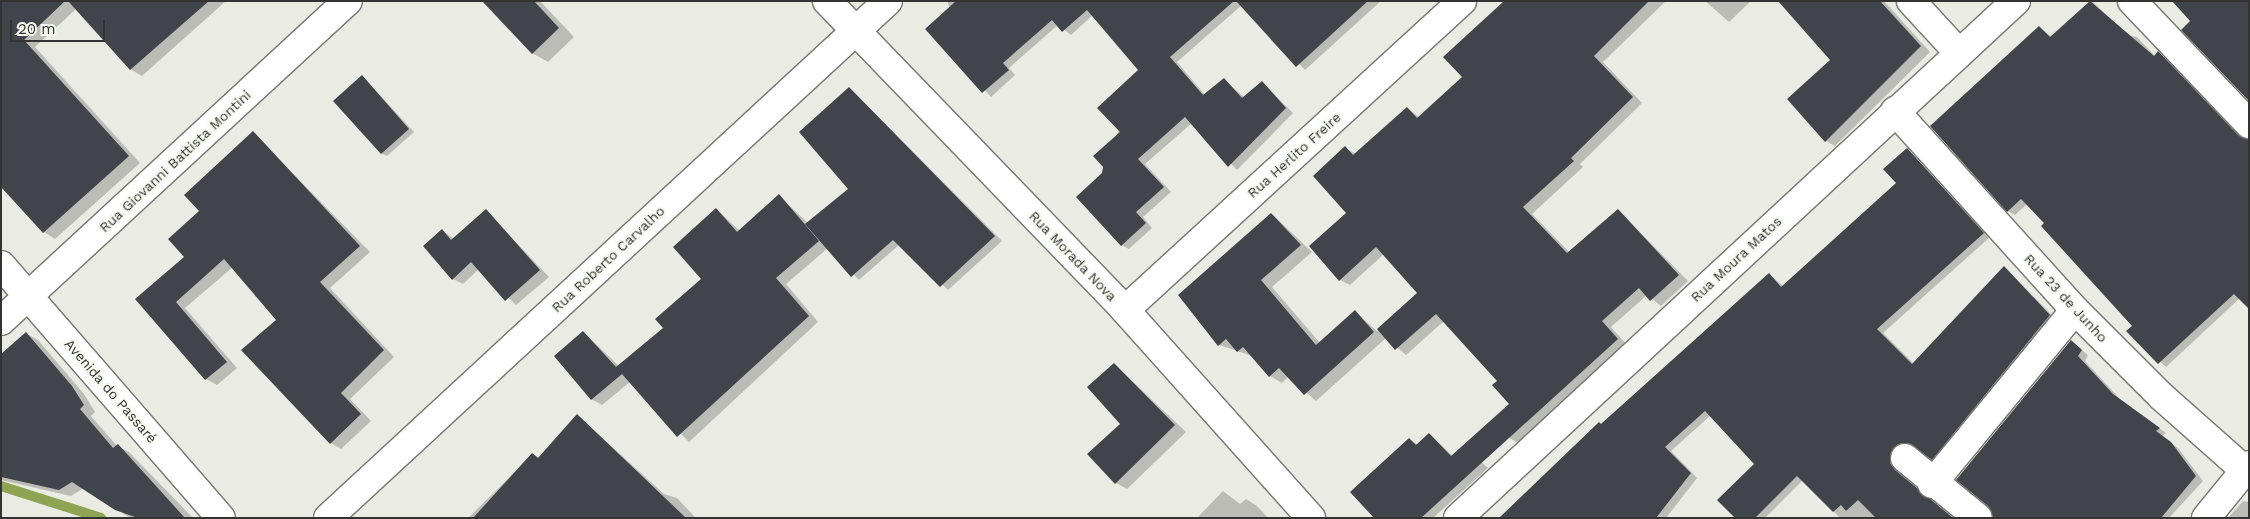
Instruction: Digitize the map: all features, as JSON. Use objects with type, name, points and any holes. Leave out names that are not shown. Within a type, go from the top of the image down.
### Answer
[{"type":"street","name":"Rua Giovanni Battista Montini","points":[[1,321],[348,1]]},
{"type":"street","name":"Rua Morada Nova","points":[[827,1],[853,32],[1125,310],[1311,518]]},
{"type":"street","name":"Rua Roberto Carvalho","points":[[328,518],[888,1]]},
{"type":"street","name":"Rua Herlito Freire","points":[[1125,310],[1462,1]]},
{"type":"street","points":[[1911,1],[1959,53]]},
{"type":"street","name":"Rua Moura Matos","points":[[1458,518],[1895,111],[2016,1]]},
{"type":"street","points":[[2132,1],[2249,124]]},
{"type":"street","name":"Rua 23 de Junho","points":[[1895,111],[2075,310],[2161,396],[2247,469]]},
{"type":"street","name":"Avenida do Passaré","points":[[1,265],[221,518]]},
{"type":"street","points":[[1932,484],[2075,310]]},
{"type":"street","points":[[1905,458],[1932,484],[1978,518]]},
{"type":"street","points":[[2206,518],[2247,469]]},
{"type":"building","points":[[1,1],[65,1],[24,40],[129,156],[43,233],[1,187]]},
{"type":"building","points":[[68,1],[209,1],[130,70]]},
{"type":"building","points":[[482,1],[534,1],[559,28],[532,54]]},
{"type":"building","points":[[956,1],[1234,1],[1170,57],[1203,95],[1224,78],[1242,98],[1262,81],[1286,108],[1228,167],[1185,117],[1138,159],[1164,187],[1136,212],[1146,223],[1121,246],[1076,197],[1102,173],[1103,167],[1093,156],[1120,132],[1097,108],[1138,70],[1087,10],[1062,32],[1052,20],[1003,63],[1009,70],[982,93],[925,29]]},
{"type":"building","points":[[1236,1],[1368,1],[1296,67]]},
{"type":"building","points":[[1504,1],[1649,1],[1594,56],[1633,97],[1571,158],[1574,161],[1523,207],[1567,253],[1618,209],[1679,275],[1650,301],[1639,288],[1602,321],[1618,339],[1421,518],[1374,518],[1350,492],[1409,438],[1416,445],[1429,433],[1451,456],[1509,404],[1492,385],[1497,381],[1436,314],[1395,350],[1377,329],[1417,293],[1376,247],[1339,281],[1309,246],[1346,213],[1313,176],[1345,146],[1353,155],[1407,107],[1417,118],[1462,77],[1443,57]]},
{"type":"building","points":[[1778,1],[1880,1],[1921,46],[1825,142],[1787,99],[1830,60]]},
{"type":"building","points":[[2090,1],[2154,56],[2158,51],[2238,135],[2249,139],[2249,309],[2234,294],[2158,364],[2126,331],[2132,326],[2041,226],[2044,223],[2021,199],[2007,212],[1930,126],[2039,26],[2050,37]]},
{"type":"building","points":[[2172,1],[2249,1],[2249,101],[2181,30],[2190,21]]},
{"type":"building","points":[[362,75],[409,129],[381,154],[333,101]]},
{"type":"building","points":[[849,87],[995,236],[940,287],[893,240],[851,277],[805,224],[848,189],[799,132]]},
{"type":"building","points":[[253,131],[360,246],[320,282],[384,350],[341,393],[361,414],[330,444],[241,350],[276,320],[224,259],[176,302],[227,362],[205,380],[135,299],[184,257],[168,239],[199,211],[184,195]]},
{"type":"building","points":[[1907,148],[1984,233],[1877,329],[1912,364],[2004,266],[2050,315],[1932,460],[1908,443],[1893,448],[1890,463],[1895,470],[1953,518],[1876,518],[1858,500],[1846,511],[1841,505],[1833,512],[1797,476],[1755,518],[1735,518],[1717,500],[1754,464],[1705,411],[1665,447],[1691,473],[1656,518],[1499,518],[1599,422],[1601,424],[1769,273],[1781,287],[1896,183],[1883,169]]},
{"type":"building","points":[[779,194],[819,241],[776,278],[809,316],[677,437],[622,374],[591,400],[554,356],[583,331],[616,367],[663,328],[655,319],[701,279],[673,247],[716,208],[737,232]]},
{"type":"building","points":[[486,209],[540,270],[505,301],[471,262],[452,280],[423,246],[442,229],[451,240]]},
{"type":"building","points":[[1271,213],[1301,245],[1261,280],[1316,345],[1355,310],[1374,332],[1304,395],[1279,368],[1269,377],[1243,347],[1237,352],[1226,339],[1218,346],[1178,295]]},
{"type":"building","points":[[26,332],[72,386],[84,405],[80,409],[113,448],[118,444],[185,518],[138,518],[115,510],[72,482],[59,490],[1,477],[1,354]]},
{"type":"building","points":[[2071,340],[2082,350],[2078,356],[2113,394],[2160,428],[2156,431],[2171,442],[2196,476],[2161,518],[1993,518],[1988,506],[1956,480]]},
{"type":"building","points":[[1114,363],[1175,425],[1115,484],[1087,454],[1120,424],[1087,387]]},
{"type":"building","points":[[577,414],[686,518],[473,518],[532,453],[538,458]]},
{"type":"waterway","points":[[1,486],[101,518]]}]
